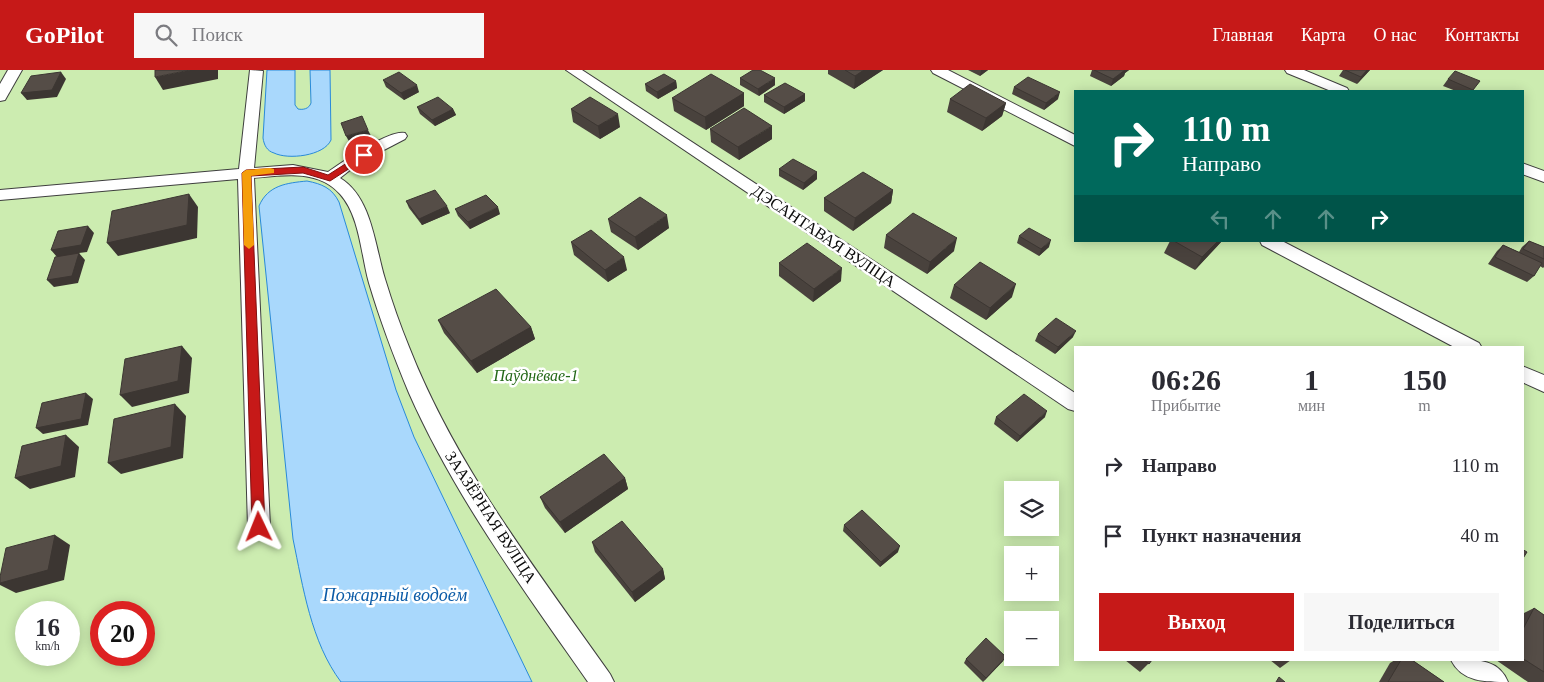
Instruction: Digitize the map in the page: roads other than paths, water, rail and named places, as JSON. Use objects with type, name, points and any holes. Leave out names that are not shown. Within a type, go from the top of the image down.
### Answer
[{"type":"lane","points":[[0,97],[15,70]]},
{"type":"lane","name":"ДЭСАНТАВАЯ ВУЛІЦА","points":[[573,70],[1074,402]]},
{"type":"lane","points":[[938,70],[1074,140]]},
{"type":"lane","points":[[1292,70],[1340,90]]},
{"type":"lane","points":[[256,71],[246,173],[259,527]]},
{"type":"lane","points":[[0,195],[246,173],[303,170],[330,178],[354,160],[400,136]]},
{"type":"lane","points":[[1524,169],[1544,177]]},
{"type":"lane","name":"ЗААЗЁРНАЯ ВУЛІЦА","points":[[330,178],[342,187],[357,211],[392,325],[422,399],[447,448],[490,522],[602,682]]},
{"type":"lane","points":[[1270,242],[1469,346]]},
{"type":"lane","points":[[1524,374],[1544,384]]},
{"type":"lane","points":[[1464,661],[1496,682]]},
{"type":"water","points":[[267,70],[295,70],[295,105],[298,109],[302,109],[307,108],[311,103],[310,70],[330,70],[331,140],[321,150],[305,155],[288,156],[272,152],[265,145],[263,138]]},
{"type":"water","name":"Пожарный водоём","points":[[307,181],[326,187],[339,202],[396,390],[414,437],[532,682],[341,682],[322,650],[310,614],[293,539],[259,206],[273,189],[285,184]]},
{"type":"park label","name":"Паўднёвае-1","points":[[536,375]]}]
